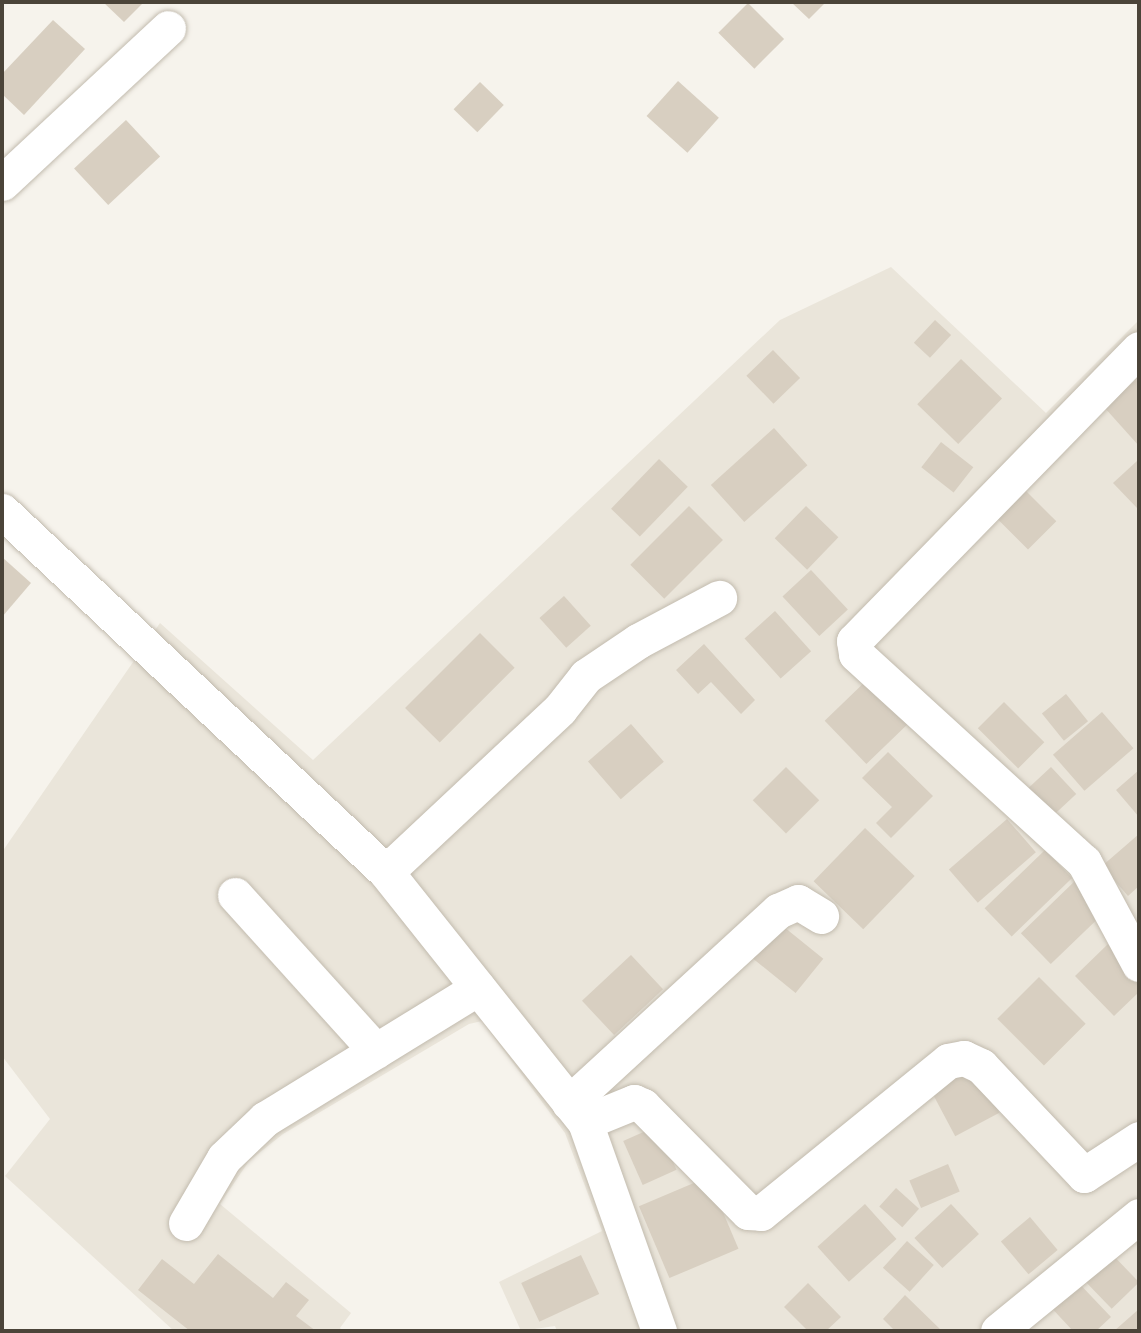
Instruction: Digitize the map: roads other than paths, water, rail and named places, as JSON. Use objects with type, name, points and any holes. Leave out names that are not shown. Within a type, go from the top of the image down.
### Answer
[{"type":"street","points":[[2,183],[168,28]]},
{"type":"street","points":[[1139,349],[854,641],[856,654],[1084,862],[1139,964]]},
{"type":"street","points":[[2,510],[386,872],[577,1113],[659,1331]]},
{"type":"street","points":[[386,872],[560,709],[586,677],[638,641],[719,597]]},
{"type":"street","points":[[235,895],[376,1051]]},
{"type":"street","points":[[577,1113],[778,911],[798,902],[821,916]]},
{"type":"street","points":[[186,1223],[224,1158],[265,1119],[478,988]]},
{"type":"street","points":[[577,1113],[634,1101],[643,1106],[748,1212],[761,1213],[948,1061],[964,1058],[981,1066],[1084,1175],[1139,1139]]},
{"type":"street","points":[[998,1331],[1139,1216]]}]
